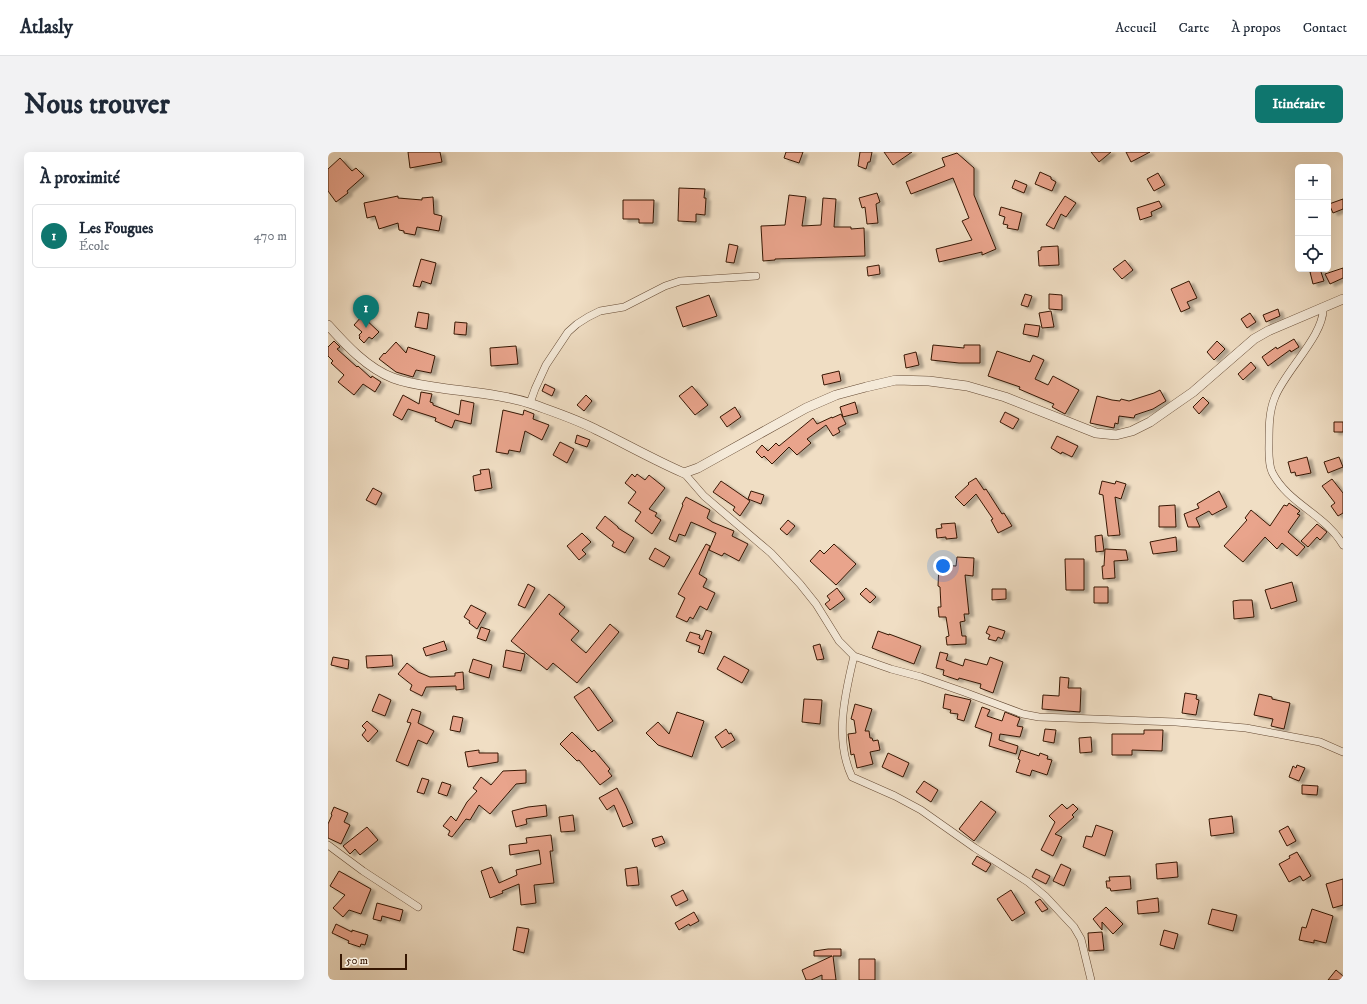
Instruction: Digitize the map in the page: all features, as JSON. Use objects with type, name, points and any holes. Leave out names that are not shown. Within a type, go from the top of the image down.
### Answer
[{"type":"street","points":[[530,403],[546,365],[568,332],[588,317],[600,311],[624,307],[665,286],[680,282],[756,276]]},
{"type":"street","points":[[684,473],[698,468],[806,408],[836,395],[896,380],[929,381],[967,386],[1005,397],[1096,433],[1116,435],[1132,431],[1150,422],[1193,392],[1254,339],[1268,330],[1323,308],[1341,297]]},
{"type":"street","points":[[1323,308],[1324,314],[1313,338],[1274,398],[1269,422],[1269,455],[1271,470],[1279,484],[1291,496],[1322,520],[1336,534],[1343,545]]},
{"type":"street","points":[[328,325],[353,351],[372,367],[392,378],[414,384],[509,398],[530,403],[596,429],[657,461],[684,473],[704,496],[771,552],[816,604],[839,641],[854,656],[957,690],[1023,714],[1075,719],[1176,722],[1246,728],[1320,742],[1343,752]]},
{"type":"street","points":[[854,656],[846,695],[842,730],[849,769],[852,777],[895,796],[921,810],[975,848],[1028,882],[1045,896],[1074,927],[1081,939],[1091,980]]},
{"type":"street","points":[[328,845],[363,871],[418,907]]},
{"type":"building","points":[[408,152],[440,152],[442,162],[410,168]]},
{"type":"building","points":[[786,152],[803,152],[799,163],[784,158]]},
{"type":"building","points":[[860,152],[872,152],[870,162],[868,162],[866,169],[858,166]]},
{"type":"building","points":[[884,152],[912,152],[893,165]]},
{"type":"building","points":[[1091,152],[1111,152],[1099,162]]},
{"type":"building","points":[[1126,152],[1150,152],[1131,162]]},
{"type":"building","points":[[957,153],[974,168],[974,195],[996,249],[982,255],[982,252],[939,262],[936,249],[972,240],[962,221],[969,218],[953,178],[911,194],[906,182],[945,166],[942,158]]},
{"type":"building","points":[[340,158],[352,171],[356,168],[364,176],[347,191],[348,193],[336,202],[328,191],[328,169]]},
{"type":"building","points":[[1040,172],[1051,177],[1051,179],[1056,182],[1052,191],[1035,184]]},
{"type":"building","points":[[1158,173],[1165,185],[1154,191],[1147,179]]},
{"type":"building","points":[[1015,180],[1027,185],[1024,193],[1012,188]]},
{"type":"building","points":[[679,188],[705,189],[705,215],[696,214],[696,222],[678,221]]},
{"type":"building","points":[[877,193],[880,202],[876,204],[878,223],[867,224],[865,207],[862,208],[859,198]]},
{"type":"building","points":[[789,195],[806,197],[802,226],[821,225],[823,198],[836,199],[834,227],[851,227],[851,229],[864,228],[865,256],[775,259],[763,261],[761,226],[785,225]]},
{"type":"building","points":[[398,196],[398,198],[422,200],[422,198],[433,197],[434,214],[442,216],[439,231],[417,227],[415,235],[404,233],[404,231],[399,230],[398,223],[379,229],[375,216],[367,218],[364,203]]},
{"type":"building","points":[[1065,196],[1076,203],[1066,217],[1061,214],[1054,229],[1046,225]]},
{"type":"building","points":[[1343,199],[1343,209],[1333,213],[1331,203]]},
{"type":"building","points":[[623,200],[654,200],[653,223],[639,223],[639,219],[623,219]]},
{"type":"building","points":[[1159,201],[1162,207],[1151,212],[1152,216],[1140,220],[1137,208]]},
{"type":"building","points":[[1001,207],[1022,213],[1018,230],[1007,228],[1008,225],[1003,224],[1005,217],[999,215]]},
{"type":"building","points":[[729,244],[738,246],[734,263],[726,262]]},
{"type":"building","points":[[1058,246],[1059,265],[1039,266],[1038,251],[1041,250],[1041,247]]},
{"type":"building","points":[[421,259],[436,263],[431,284],[422,281],[420,287],[413,286]]},
{"type":"building","points":[[1125,260],[1133,270],[1122,279],[1113,269]]},
{"type":"building","points":[[879,265],[880,274],[868,276],[867,267]]},
{"type":"building","points":[[1343,268],[1343,278],[1330,284],[1325,274]]},
{"type":"building","points":[[1310,272],[1321,272],[1324,281],[1313,284]]},
{"type":"building","points":[[1189,281],[1197,298],[1187,302],[1190,308],[1181,312],[1171,289]]},
{"type":"building","points":[[1025,294],[1032,296],[1028,307],[1021,305]]},
{"type":"building","points":[[1049,294],[1062,295],[1062,310],[1049,309]]},
{"type":"building","points":[[709,295],[717,316],[683,327],[676,307]]},
{"type":"building","points":[[1278,309],[1280,316],[1266,322],[1263,315]]},
{"type":"building","points":[[1051,311],[1054,327],[1042,328],[1039,313]]},
{"type":"building","points":[[418,312],[429,314],[427,329],[415,327]]},
{"type":"building","points":[[1250,313],[1256,322],[1247,328],[1241,319]]},
{"type":"building","points":[[362,316],[379,332],[372,339],[369,337],[364,343],[359,338],[359,335],[362,332],[354,325]]},
{"type":"building","points":[[455,322],[467,323],[466,335],[454,334]]},
{"type":"building","points":[[1025,324],[1040,326],[1038,337],[1023,334]]},
{"type":"building","points":[[1294,339],[1299,347],[1291,352],[1290,350],[1268,366],[1262,357],[1276,347],[1277,349]]},
{"type":"building","points":[[334,341],[340,347],[337,349],[357,367],[358,366],[371,378],[372,376],[381,382],[375,392],[363,384],[354,395],[338,382],[344,375],[331,363],[333,361],[328,356],[328,347]]},
{"type":"building","points":[[1217,341],[1225,349],[1214,360],[1207,352]]},
{"type":"building","points":[[396,342],[406,353],[408,347],[435,356],[431,373],[416,370],[413,377],[396,372],[379,359]]},
{"type":"building","points":[[933,345],[964,348],[964,345],[980,345],[980,363],[959,363],[931,360]]},
{"type":"building","points":[[516,346],[518,364],[491,366],[490,348]]},
{"type":"building","points":[[997,351],[1030,362],[1033,355],[1044,360],[1035,379],[1048,385],[1053,376],[1079,390],[1065,414],[1052,407],[1054,404],[1019,389],[1020,387],[988,376]]},
{"type":"building","points":[[916,352],[919,365],[906,368],[904,355]]},
{"type":"building","points":[[1251,362],[1256,368],[1243,380],[1238,374]]},
{"type":"building","points":[[839,371],[841,381],[824,385],[822,375]]},
{"type":"building","points":[[545,384],[555,389],[552,396],[542,391]]},
{"type":"building","points":[[692,386],[708,405],[695,415],[679,396]]},
{"type":"building","points":[[1160,390],[1166,401],[1153,409],[1135,415],[1134,418],[1119,416],[1118,424],[1115,423],[1114,428],[1090,423],[1097,396],[1112,400],[1120,401],[1121,399],[1129,401]]},
{"type":"building","points":[[421,392],[432,394],[430,402],[433,403],[433,405],[459,415],[461,400],[474,403],[471,424],[455,420],[452,428],[435,421],[436,418],[408,409],[402,420],[393,415],[403,395],[419,404]]},
{"type":"building","points":[[586,395],[592,401],[584,411],[577,405]]},
{"type":"building","points":[[1203,397],[1209,403],[1199,414],[1193,407]]},
{"type":"building","points":[[855,402],[858,413],[843,417],[840,407]]},
{"type":"building","points":[[735,407],[741,417],[727,427],[720,417]]},
{"type":"building","points":[[503,410],[523,415],[524,410],[534,414],[533,419],[549,425],[542,440],[525,431],[520,452],[509,450],[508,454],[496,452]]},
{"type":"building","points":[[1005,412],[1019,419],[1013,429],[1000,422]]},
{"type":"building","points":[[841,414],[846,424],[838,428],[840,432],[833,436],[826,425],[807,439],[811,443],[797,455],[789,447],[772,464],[764,456],[762,458],[756,452],[762,445],[768,451],[776,443],[779,446],[813,418],[817,424]]},
{"type":"building","points":[[1334,422],[1343,422],[1343,432],[1334,432]]},
{"type":"building","points":[[577,435],[590,440],[587,447],[575,443]]},
{"type":"building","points":[[1057,436],[1078,446],[1072,457],[1062,452],[1061,454],[1051,448]]},
{"type":"building","points":[[560,442],[574,449],[567,463],[553,455]]},
{"type":"building","points":[[1307,457],[1311,473],[1296,476],[1295,472],[1291,473],[1288,462]]},
{"type":"building","points":[[1339,457],[1343,467],[1328,473],[1324,462]]},
{"type":"building","points":[[489,469],[492,488],[475,491],[473,476],[481,474],[480,470]]},
{"type":"building","points":[[632,474],[635,477],[637,474],[645,480],[649,475],[665,488],[649,509],[657,513],[655,516],[661,520],[652,534],[635,521],[641,512],[628,503],[636,492],[625,483]]},
{"type":"building","points":[[976,478],[984,490],[986,489],[1002,514],[1004,513],[1012,526],[998,533],[991,520],[993,519],[976,494],[964,506],[955,497],[969,484],[968,483]]},
{"type":"building","points":[[1332,479],[1343,493],[1343,513],[1338,516],[1331,506],[1335,503],[1322,486]]},
{"type":"building","points":[[721,481],[750,501],[740,516],[733,510],[735,507],[713,492]]},
{"type":"building","points":[[1102,481],[1115,484],[1116,481],[1126,484],[1121,499],[1115,497],[1120,535],[1108,536],[1103,495],[1099,494]]},
{"type":"building","points":[[373,488],[382,493],[376,505],[366,500]]},
{"type":"building","points":[[751,491],[764,495],[761,504],[748,499]]},
{"type":"building","points":[[1219,491],[1227,507],[1212,515],[1209,511],[1196,518],[1200,527],[1188,527],[1184,514],[1199,508],[1197,504]]},
{"type":"building","points":[[686,497],[710,510],[707,518],[712,522],[734,531],[732,536],[748,544],[739,561],[724,553],[722,556],[709,550],[716,533],[691,522],[685,536],[679,534],[676,542],[669,539]]},
{"type":"building","points":[[1289,503],[1300,511],[1297,514],[1300,515],[1288,532],[1305,547],[1297,556],[1282,543],[1277,549],[1265,537],[1243,562],[1224,546],[1247,520],[1245,518],[1251,510],[1270,526],[1284,505],[1287,506]]},
{"type":"building","points":[[1175,505],[1176,527],[1159,527],[1159,506]]},
{"type":"building","points":[[605,516],[618,528],[634,538],[625,553],[612,546],[614,542],[596,528]]},
{"type":"building","points":[[788,520],[795,526],[787,535],[780,529]]},
{"type":"building","points":[[955,523],[957,538],[937,538],[936,529],[942,528],[941,524]]},
{"type":"building","points":[[1317,524],[1327,532],[1320,540],[1317,537],[1308,547],[1301,541]]},
{"type":"building","points":[[582,533],[591,542],[582,550],[586,554],[579,560],[567,546]]},
{"type":"building","points":[[1102,535],[1104,551],[1096,552],[1095,536]]},
{"type":"building","points":[[1176,537],[1177,551],[1153,554],[1150,542]]},
{"type":"building","points":[[706,544],[710,546],[699,574],[707,579],[703,587],[715,593],[707,610],[700,606],[693,619],[690,617],[687,622],[676,617],[685,598],[678,594]]},
{"type":"building","points":[[834,544],[856,564],[836,585],[810,561],[820,550],[824,554]]},
{"type":"building","points":[[655,548],[670,557],[664,567],[649,559]]},
{"type":"building","points":[[1105,549],[1126,550],[1128,560],[1114,561],[1115,578],[1103,579],[1102,566],[1104,566]]},
{"type":"building","points":[[957,557],[974,558],[973,576],[965,575],[969,614],[964,614],[965,621],[960,622],[962,636],[966,636],[966,644],[947,645],[946,637],[949,636],[946,617],[939,617],[938,607],[941,607],[940,587],[938,586],[939,565],[956,566]]},
{"type":"building","points":[[1065,559],[1084,559],[1084,590],[1066,590]]},
{"type":"building","points":[[1292,582],[1297,601],[1271,609],[1265,590]]},
{"type":"building","points":[[528,584],[535,588],[525,608],[518,605]]},
{"type":"building","points":[[1094,587],[1108,587],[1108,603],[1094,603]]},
{"type":"building","points":[[837,588],[845,599],[830,610],[825,604],[830,600],[827,596]]},
{"type":"building","points":[[866,588],[876,597],[870,603],[860,594]]},
{"type":"building","points":[[992,589],[1006,589],[1006,599],[992,600]]},
{"type":"building","points":[[549,594],[565,607],[559,614],[579,631],[571,640],[586,653],[610,624],[619,632],[577,683],[553,663],[547,670],[511,641]]},
{"type":"building","points":[[1252,600],[1254,617],[1234,619],[1233,601]]},
{"type":"building","points":[[471,605],[486,613],[477,629],[464,617]]},
{"type":"building","points":[[989,626],[1005,631],[1002,639],[998,637],[996,641],[988,639],[990,635],[986,633]]},
{"type":"building","points":[[481,627],[490,630],[486,641],[477,638]]},
{"type":"building","points":[[706,630],[712,632],[704,654],[698,652],[700,646],[686,641],[690,632],[700,635],[699,638],[702,640]]},
{"type":"building","points":[[878,631],[921,646],[914,664],[872,648]]},
{"type":"building","points":[[444,641],[447,650],[426,656],[423,648]]},
{"type":"building","points":[[820,644],[824,659],[817,660],[813,646]]},
{"type":"building","points":[[506,650],[525,654],[521,671],[503,667]]},
{"type":"building","points":[[940,652],[948,654],[946,660],[963,666],[965,659],[987,665],[990,657],[1003,662],[993,693],[980,688],[981,684],[959,678],[958,680],[943,675],[944,670],[936,668]]},
{"type":"building","points":[[392,655],[393,666],[367,668],[366,656]]},
{"type":"building","points":[[724,656],[749,670],[742,683],[717,669]]},
{"type":"building","points":[[333,657],[349,660],[348,669],[331,665]]},
{"type":"building","points":[[473,659],[492,665],[489,678],[469,672]]},
{"type":"building","points":[[407,663],[418,672],[430,677],[455,676],[455,673],[463,672],[464,689],[456,690],[456,686],[426,687],[422,696],[410,690],[412,685],[398,674]]},
{"type":"building","points":[[1060,677],[1069,678],[1068,688],[1081,688],[1080,712],[1042,709],[1043,695],[1059,696]]},
{"type":"building","points":[[589,687],[613,721],[598,731],[574,697]]},
{"type":"building","points":[[1185,693],[1197,695],[1196,699],[1199,700],[1196,715],[1182,713]]},
{"type":"building","points":[[379,694],[391,700],[385,716],[372,711]]},
{"type":"building","points":[[945,694],[971,700],[964,721],[957,719],[958,714],[950,713],[951,710],[943,708]]},
{"type":"building","points":[[1259,694],[1290,703],[1284,729],[1271,726],[1273,719],[1254,715]]},
{"type":"building","points":[[804,699],[822,700],[820,724],[802,722]]},
{"type":"building","points":[[855,704],[872,709],[865,731],[869,731],[870,738],[872,738],[873,741],[878,740],[880,750],[870,752],[873,764],[857,768],[854,754],[851,755],[848,734],[856,733],[854,720],[851,719]]},
{"type":"building","points":[[982,707],[990,710],[987,716],[1002,721],[1005,712],[1020,718],[1017,726],[1023,727],[1020,737],[1000,734],[999,740],[1018,746],[1016,754],[989,746],[992,733],[975,727]]},
{"type":"building","points":[[412,709],[421,712],[418,723],[434,731],[427,744],[418,740],[408,766],[396,761],[411,723],[407,722]]},
{"type":"building","points":[[677,712],[704,721],[692,757],[658,745],[646,733],[658,722],[669,734]]},
{"type":"building","points":[[453,716],[463,718],[460,732],[450,730]]},
{"type":"building","points":[[367,721],[378,731],[368,742],[362,735],[366,730],[362,726]]},
{"type":"building","points":[[726,729],[729,734],[731,733],[735,740],[722,748],[715,737]]},
{"type":"building","points":[[1045,729],[1056,730],[1054,743],[1043,741]]},
{"type":"building","points":[[1144,730],[1163,730],[1162,751],[1132,750],[1132,755],[1112,755],[1112,734],[1144,734]]},
{"type":"building","points":[[572,732],[592,752],[594,750],[610,769],[608,771],[612,776],[600,785],[579,760],[577,761],[560,744]]},
{"type":"building","points":[[1091,737],[1092,752],[1080,753],[1079,738]]},
{"type":"building","points":[[479,750],[479,753],[498,753],[498,762],[468,767],[465,752]]},
{"type":"building","points":[[1021,750],[1039,756],[1040,753],[1048,756],[1047,759],[1052,760],[1047,775],[1032,770],[1030,776],[1016,772],[1020,760],[1018,759]]},
{"type":"building","points":[[888,753],[909,763],[903,777],[882,767]]},
{"type":"building","points":[[1297,765],[1305,768],[1299,781],[1289,777],[1293,766],[1296,768]]},
{"type":"building","points":[[526,770],[526,783],[516,784],[490,814],[479,805],[470,820],[466,819],[452,837],[448,835],[450,831],[443,826],[451,816],[456,821],[467,802],[477,791],[473,788],[481,777],[491,785],[503,771]]},
{"type":"building","points":[[422,778],[429,780],[424,794],[417,792]]},
{"type":"building","points":[[924,781],[938,790],[931,802],[916,792]]},
{"type":"building","points":[[442,782],[451,785],[447,796],[438,793]]},
{"type":"building","points":[[1302,785],[1318,786],[1317,795],[1302,794]]},
{"type":"building","points":[[617,788],[633,823],[623,827],[614,805],[607,810],[599,798]]},
{"type":"building","points":[[981,801],[996,812],[974,841],[959,829]]},
{"type":"building","points":[[1062,804],[1067,809],[1073,804],[1078,809],[1072,815],[1074,817],[1055,834],[1062,837],[1053,856],[1041,850],[1055,822],[1049,816]]},
{"type":"building","points":[[546,805],[547,816],[526,819],[527,824],[516,827],[512,811]]},
{"type":"building","points":[[334,807],[348,813],[344,822],[350,825],[341,844],[328,838],[328,824]]},
{"type":"building","points":[[573,815],[575,831],[561,832],[559,817]]},
{"type":"building","points":[[1232,816],[1234,833],[1211,836],[1209,819]]},
{"type":"building","points":[[1096,825],[1113,831],[1105,856],[1083,847],[1086,836],[1092,837]]},
{"type":"building","points":[[1288,826],[1296,841],[1287,846],[1279,831]]},
{"type":"building","points":[[367,827],[378,840],[360,855],[355,849],[350,854],[343,846]]},
{"type":"building","points":[[551,835],[553,851],[550,851],[554,883],[534,885],[536,903],[521,905],[519,884],[490,898],[481,871],[492,867],[499,883],[517,875],[516,870],[541,864],[539,850],[510,855],[509,845],[527,843],[526,838]]},
{"type":"building","points":[[662,836],[665,843],[655,847],[652,839]]},
{"type":"building","points":[[1297,852],[1311,876],[1303,881],[1300,876],[1289,882],[1279,864]]},
{"type":"building","points":[[977,856],[991,864],[986,872],[972,864]]},
{"type":"building","points":[[1177,862],[1178,877],[1157,879],[1156,864]]},
{"type":"building","points":[[1061,864],[1071,869],[1064,886],[1053,881]]},
{"type":"building","points":[[637,867],[639,885],[627,886],[625,869]]},
{"type":"building","points":[[1036,869],[1050,876],[1046,884],[1032,877]]},
{"type":"building","points":[[339,871],[371,889],[361,914],[349,910],[343,917],[333,908],[345,895],[330,886]]},
{"type":"building","points":[[1130,876],[1131,889],[1111,891],[1110,888],[1107,888],[1106,881],[1110,881],[1109,877]]},
{"type":"building","points":[[1343,879],[1343,905],[1333,908],[1326,884]]},
{"type":"building","points":[[683,890],[688,900],[676,906],[671,896]]},
{"type":"building","points":[[1011,890],[1025,913],[1012,921],[997,899]]},
{"type":"building","points":[[1158,898],[1159,912],[1138,914],[1137,901]]},
{"type":"building","points":[[1040,899],[1048,909],[1042,912],[1035,902]]},
{"type":"building","points":[[377,903],[403,910],[400,921],[382,916],[381,921],[373,919]]},
{"type":"building","points":[[1106,907],[1123,924],[1113,934],[1102,922],[1102,930],[1093,919]]},
{"type":"building","points":[[1212,909],[1237,915],[1233,931],[1208,924]]},
{"type":"building","points":[[1312,909],[1333,916],[1326,943],[1314,940],[1314,943],[1299,940],[1302,927],[1306,928]]},
{"type":"building","points":[[694,912],[699,921],[690,926],[689,924],[679,930],[675,923]]},
{"type":"building","points":[[336,924],[352,932],[352,930],[368,935],[365,945],[361,944],[360,947],[348,943],[349,941],[332,933]]},
{"type":"building","points":[[517,927],[529,929],[524,953],[513,950]]},
{"type":"building","points":[[1164,930],[1178,934],[1174,949],[1160,945]]},
{"type":"building","points":[[1102,932],[1104,950],[1089,951],[1088,933]]},
{"type":"building","points":[[841,949],[841,956],[833,956],[836,980],[822,980],[822,975],[811,980],[806,980],[802,970],[832,956],[814,956],[814,951]]},
{"type":"building","points":[[859,959],[875,959],[875,980],[859,980]]},
{"type":"building","points":[[1336,970],[1343,976],[1343,980],[1328,980]]},
{"type":"place","name":"Les Fougues","points":[[366,328]]}]
